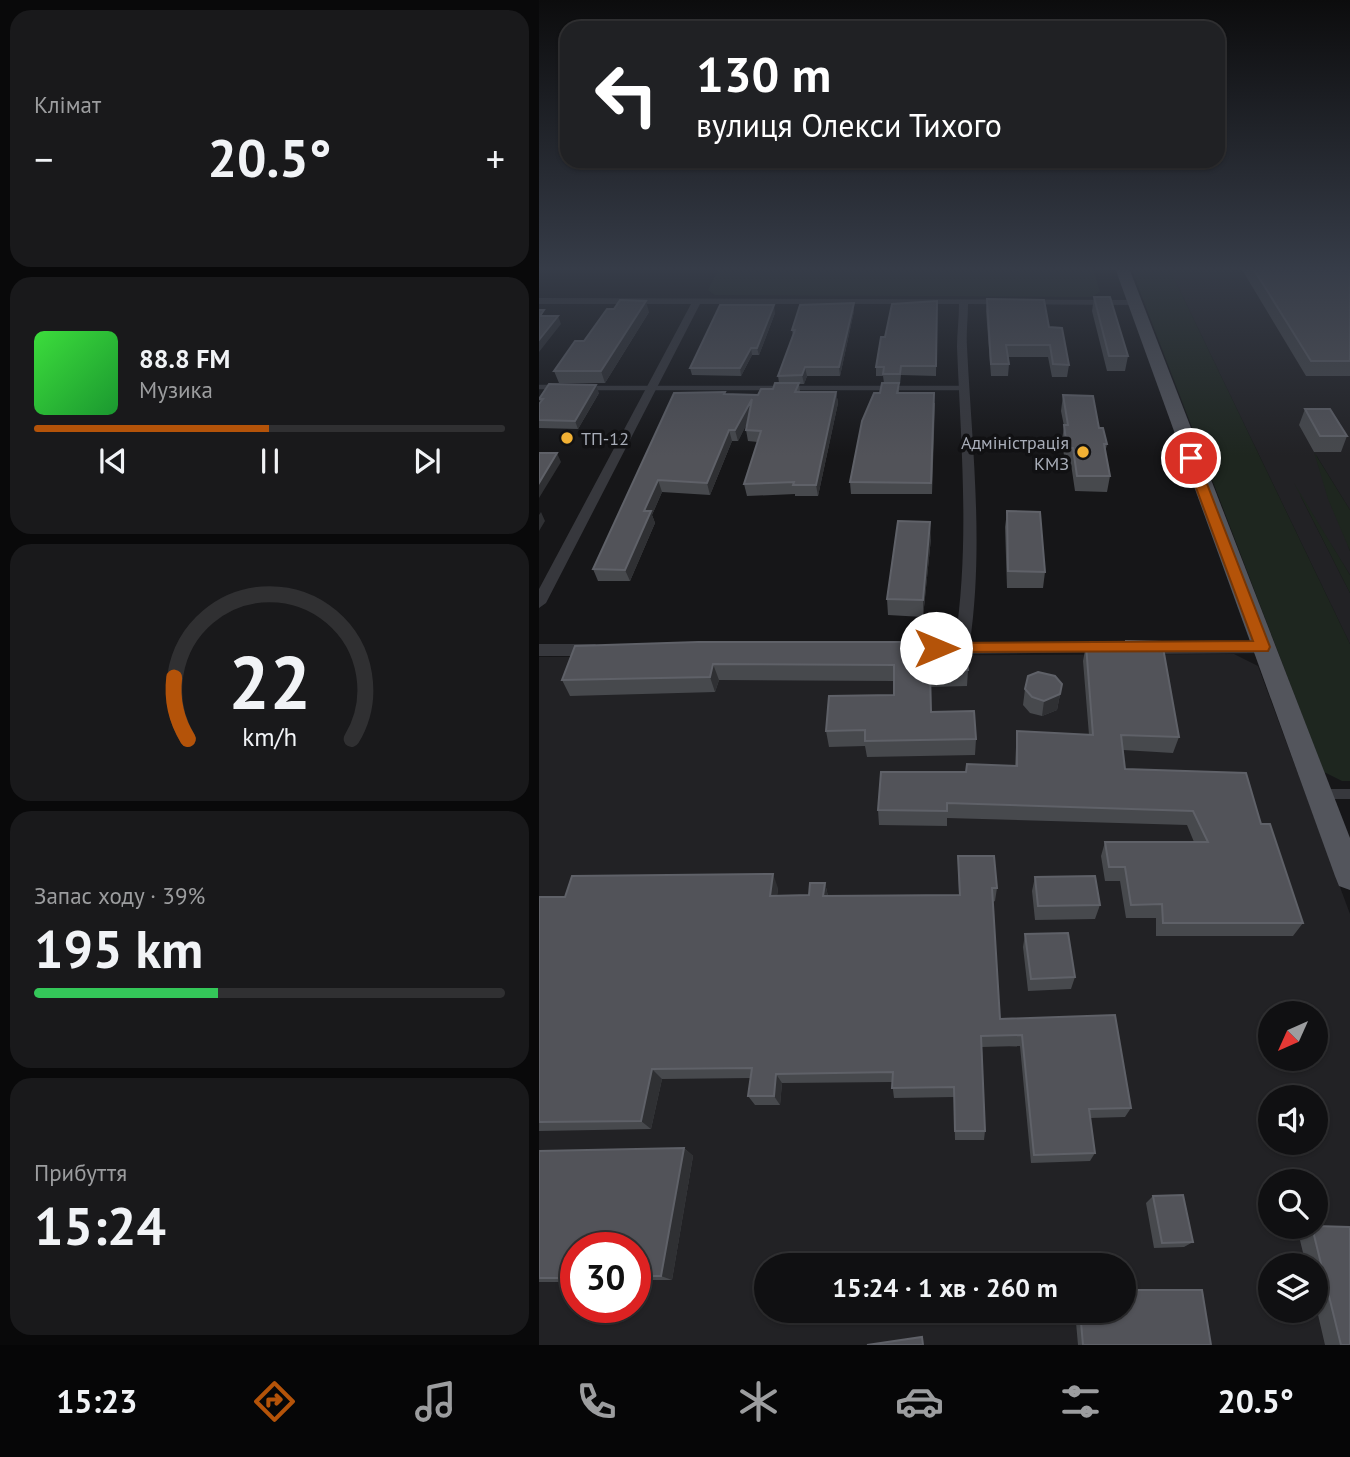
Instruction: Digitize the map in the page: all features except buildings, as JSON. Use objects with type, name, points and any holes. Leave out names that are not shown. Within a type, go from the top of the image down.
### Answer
[{"type":"main road","points":[[1145,331],[1350,876]]},
{"type":"street","points":[[539,603],[681,331]]},
{"type":"street","points":[[962,331],[970,532],[968,619],[963,648]]},
{"type":"street","points":[[935,648],[1262,647]]},
{"type":"street","points":[[539,650],[607,650]]},
{"type":"lane","points":[[539,387],[569,387]]},
{"type":"lane","points":[[582,388],[965,388]]},
{"type":"lane","points":[[1318,794],[1350,794]]},
{"type":"shaded area","points":[[1155,331],[1199,331],[1350,644],[1350,781],[1342,781],[1324,772]]},
{"type":"shaded area","points":[[1199,331],[1350,331],[1350,510],[1316,455],[1350,551],[1350,575],[1300,495],[1350,593],[1350,644]]},
{"type":"shaded area","points":[[1314,452],[1350,510],[1350,551],[1328,499]]},
{"type":"shaded area","points":[[1294,483],[1350,575],[1350,593]]},
{"type":"shaded area","points":[[1234,654],[1258,666],[1350,914],[1350,1345],[539,1345],[539,657]]},
{"type":"place","name":"ТП-12","points":[[567,438]]},
{"type":"place","name":"Адміністрація КМЗ","points":[[1083,452]]},
{"type":"route","points":[[936,648],[1262,647],[1191,458]]}]
